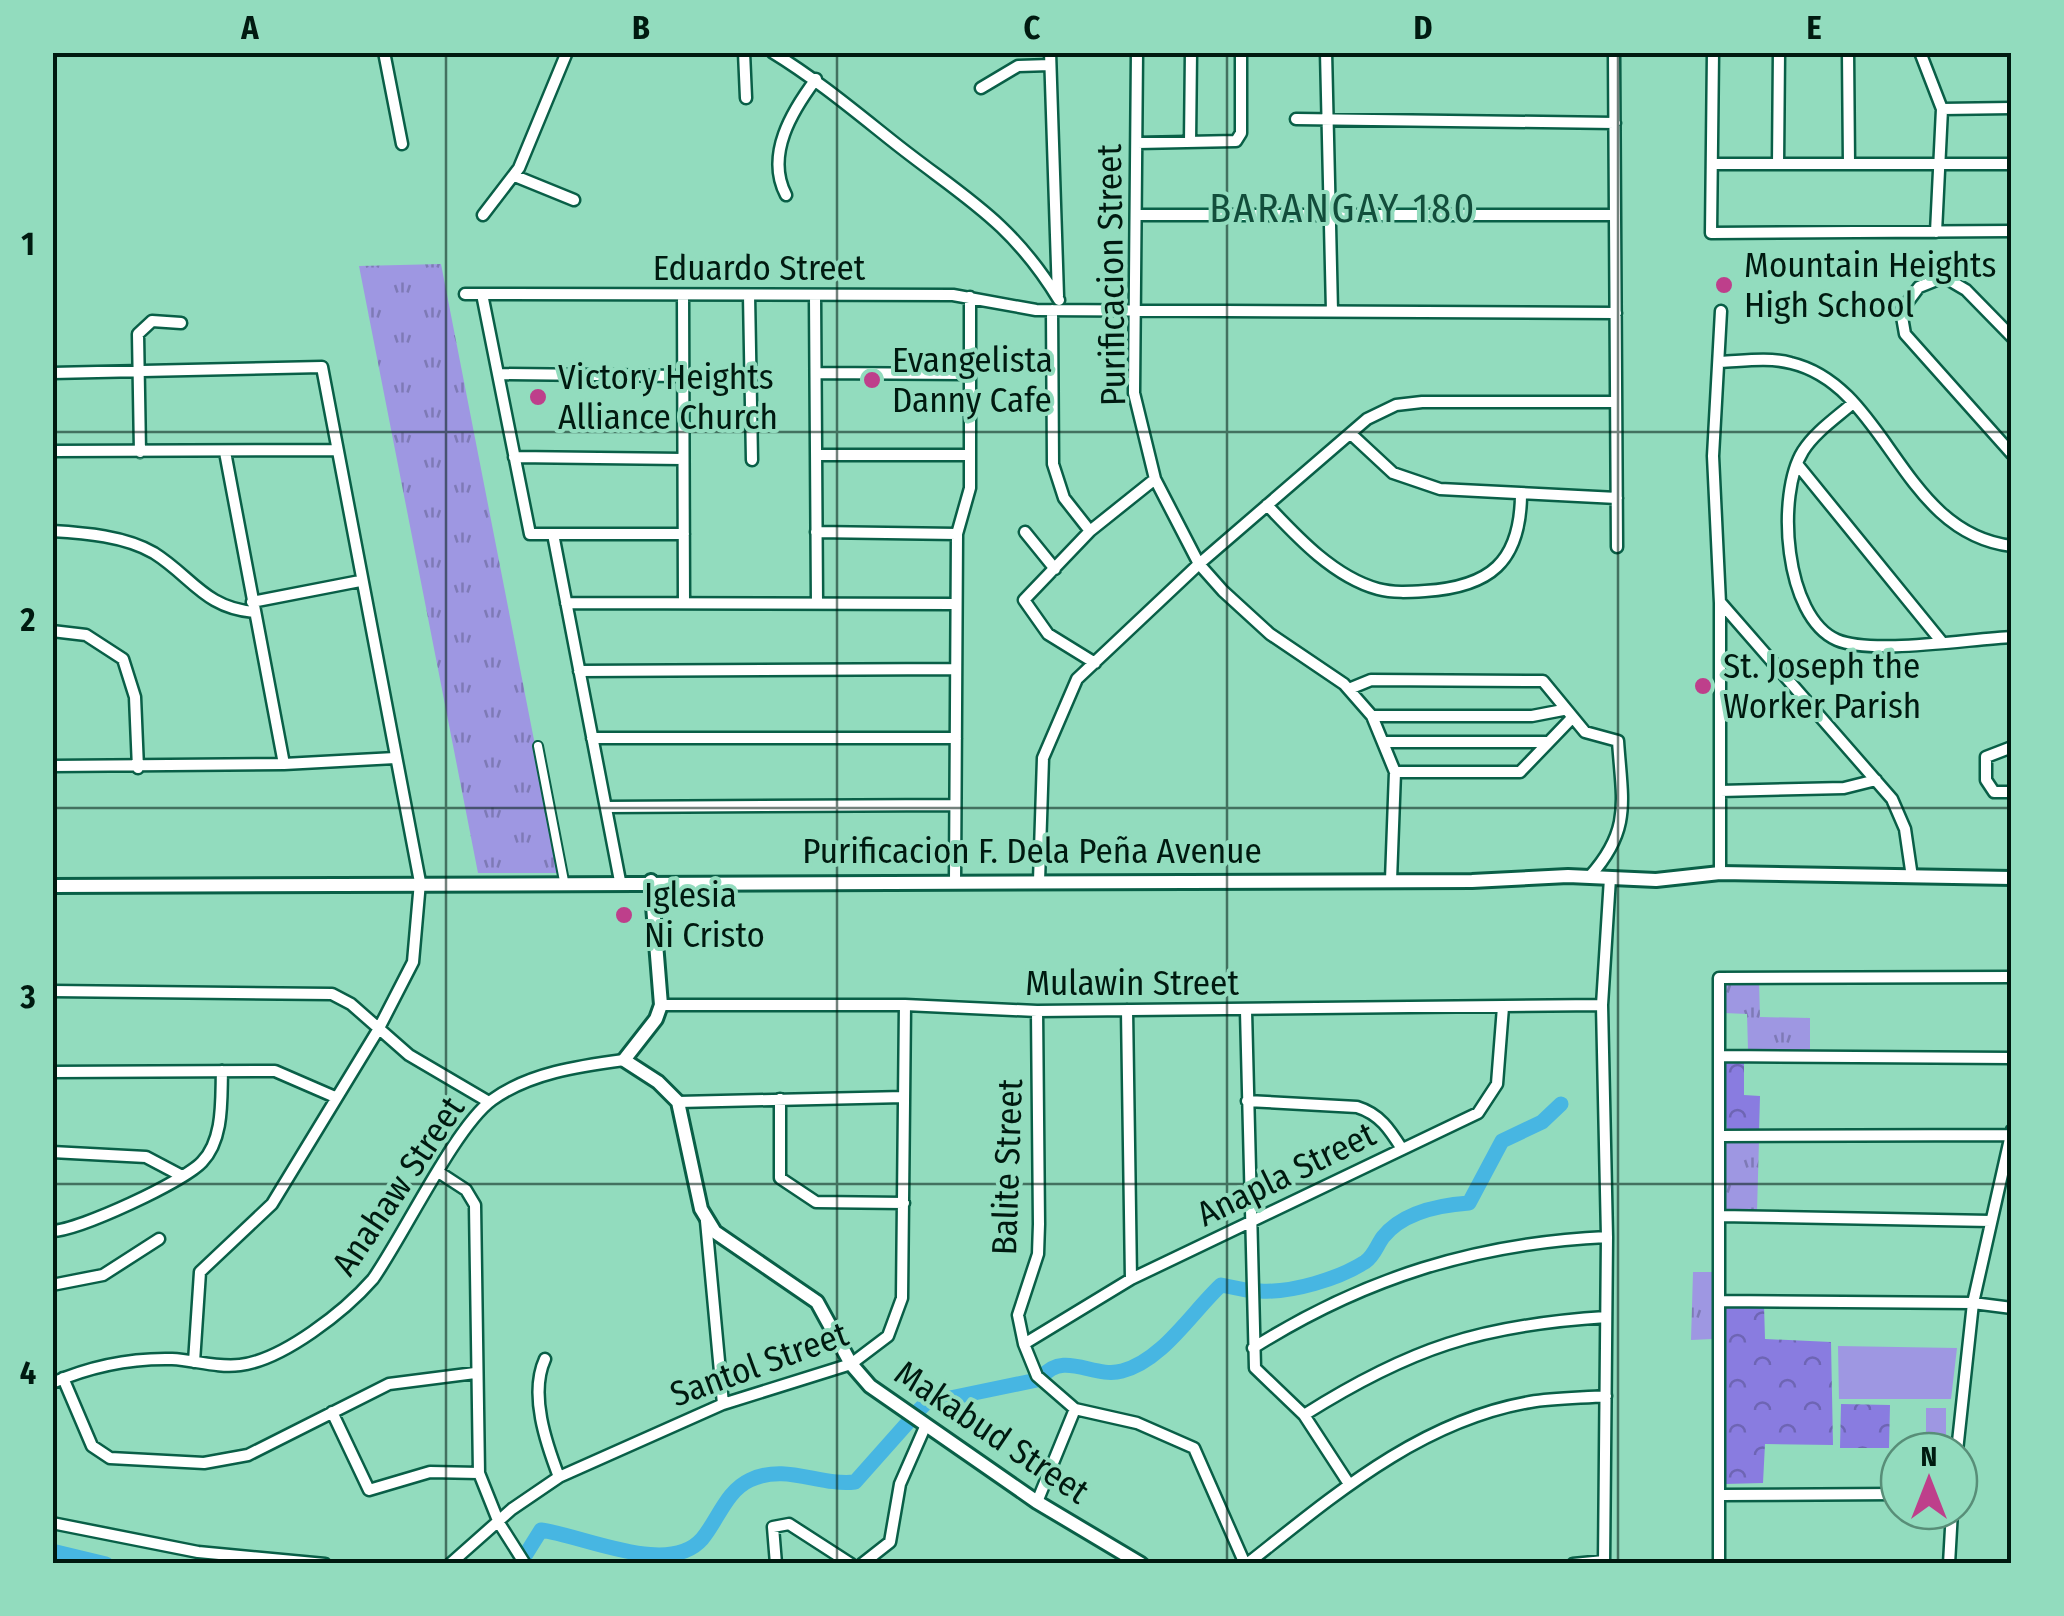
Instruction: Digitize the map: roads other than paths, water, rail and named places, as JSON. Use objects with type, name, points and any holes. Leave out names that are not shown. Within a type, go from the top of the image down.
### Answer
[{"type":"street","points":[[384,52],[402,144]]},
{"type":"street","points":[[483,216],[515,176],[567,52]]},
{"type":"street","points":[[744,52],[746,98]]},
{"type":"street","points":[[772,52],[816,79],[998,221],[1058,307]]},
{"type":"street","name":"Purificacion Street","points":[[1137,52],[1134,393],[1155,479],[1199,564],[1270,634],[1350,689],[1372,716],[1395,772],[1391,880]]},
{"type":"street","points":[[1190,52],[1190,142]]},
{"type":"street","points":[[1137,143],[1231,142],[1239,138],[1241,52]]},
{"type":"street","points":[[1326,52],[1332,310]]},
{"type":"street","points":[[1614,52],[1617,546]]},
{"type":"street","points":[[1713,52],[1712,233],[2012,231]]},
{"type":"street","points":[[1778,164],[1779,52]]},
{"type":"street","points":[[1848,52],[1849,164]]},
{"type":"street","points":[[1920,52],[1942,109],[1936,232]]},
{"type":"street","points":[[981,88],[1018,66],[1050,59],[1058,307],[1053,464],[1064,498],[1090,531]]},
{"type":"street","points":[[786,195],[780,183],[778,158],[794,109],[816,79]]},
{"type":"street","points":[[1942,109],[2012,108]]},
{"type":"street","points":[[1296,120],[1615,123]]},
{"type":"street","points":[[1712,164],[2012,164]]},
{"type":"street","points":[[515,176],[574,200]]},
{"type":"street","points":[[1137,215],[1615,215]]},
{"type":"street","points":[[2012,337],[1954,280],[1933,278],[1900,311],[1905,334],[2012,454]]},
{"type":"street","name":"Eduardo Street","points":[[465,294],[970,298],[1006,308],[1616,313]]},
{"type":"street","points":[[482,294],[530,534],[684,534]]},
{"type":"street","points":[[683,295],[684,603]]},
{"type":"street","points":[[750,295],[752,460]]},
{"type":"street","points":[[815,296],[817,603]]},
{"type":"street","points":[[955,881],[957,534],[969,496],[970,298]]},
{"type":"street","points":[[1720,311],[1714,456],[1720,602],[1720,873]]},
{"type":"street","points":[[140,452],[136,344],[143,327],[158,320],[180,322]]},
{"type":"street","points":[[1720,362],[1789,362],[1811,370],[1852,403],[1928,501],[1971,534],[1989,543],[2012,546]]},
{"type":"street","points":[[52,373],[322,368],[420,882],[413,962],[378,1030],[272,1204],[200,1272],[194,1362]]},
{"type":"street","points":[[816,373],[970,374]]},
{"type":"street","points":[[498,374],[683,376]]},
{"type":"street","points":[[1039,881],[1042,758],[1067,696],[1095,662],[1199,564],[1378,411],[1396,405],[1616,402]]},
{"type":"street","points":[[1852,403],[1820,432],[1797,464],[1790,493],[1790,558],[1798,590],[1813,620],[1832,638],[1857,646],[2012,637]]},
{"type":"street","points":[[1351,434],[1393,472],[1440,490],[1616,498]]},
{"type":"street","points":[[52,451],[336,450]]},
{"type":"street","points":[[225,452],[284,764]]},
{"type":"street","points":[[816,454],[970,455]]},
{"type":"street","points":[[514,457],[684,459]]},
{"type":"street","points":[[1797,464],[1941,640]]},
{"type":"street","points":[[1095,662],[1048,634],[1024,600],[1090,531],[1155,479]]},
{"type":"street","points":[[1266,505],[1324,559],[1375,588],[1399,592],[1468,586],[1486,576],[1501,564],[1516,540],[1520,496]]},
{"type":"street","points":[[52,531],[103,536],[150,550],[219,606],[253,607],[360,581]]},
{"type":"street","points":[[816,532],[957,534]]},
{"type":"street","points":[[1025,532],[1055,569]]},
{"type":"street","points":[[553,534],[620,881]]},
{"type":"street","points":[[1720,602],[1876,780],[1900,814],[1912,877]]},
{"type":"street","points":[[566,603],[956,604]]},
{"type":"street","points":[[52,631],[86,635],[123,659],[136,698],[138,768]]},
{"type":"street","points":[[579,671],[956,669]]},
{"type":"street","points":[[1350,689],[1371,680],[1543,680],[1585,732],[1618,742],[1621,829],[1616,843],[1590,876]]},
{"type":"street","points":[[1372,716],[1567,714]]},
{"type":"street","points":[[1395,772],[1520,772],[1567,714]]},
{"type":"street","points":[[592,738],[956,738]]},
{"type":"street","points":[[1384,742],[1547,742]]},
{"type":"street","points":[[538,746],[564,881]]},
{"type":"street","points":[[2012,747],[1986,757],[1986,780],[1994,792],[2012,792]]},
{"type":"street","points":[[52,766],[138,768],[395,758]]},
{"type":"street","points":[[1720,791],[1844,788],[1876,780]]},
{"type":"street","points":[[606,807],[955,805]]},
{"type":"street","name":"Purificacion F. Dela Peña Avenue","points":[[52,886],[1590,876],[1656,880],[1720,873],[2012,878]]},
{"type":"street","points":[[1572,1564],[1604,1562],[1607,1237],[1602,1005],[1610,878]]},
{"type":"street","points":[[651,881],[661,1005],[624,1060],[658,1082],[678,1102],[706,1221],[723,1404]]},
{"type":"street","points":[[1719,1564],[1719,978],[2012,978]]},
{"type":"street","points":[[52,991],[320,991],[351,1004],[378,1030],[489,1102]]},
{"type":"street","name":"Mulawin Street","points":[[661,1005],[905,1005],[1037,1011],[1602,1005]]},
{"type":"street","name":"Santol Street","points":[[450,1564],[560,1477],[723,1404],[851,1364],[874,1350],[898,1320],[902,1298],[905,1005]]},
{"type":"street","name":"Anapla Street","points":[[1024,1344],[1131,1279],[1478,1113],[1496,1084],[1503,1008]]},
{"type":"street","points":[[1127,1010],[1131,1279]]},
{"type":"street","points":[[1246,1010],[1255,1368],[1304,1415],[1349,1484]]},
{"type":"street","name":"Balite Street","points":[[1037,1011],[1039,1239],[1018,1315],[1036,1376],[1075,1409],[1136,1422],[1194,1448],[1246,1564]]},
{"type":"street","points":[[1719,1056],[2012,1058]]},
{"type":"street","name":"Anahaw Street","points":[[58,1380],[106,1364],[139,1360],[236,1366],[260,1361],[354,1300],[384,1264],[468,1126],[489,1102],[538,1077],[624,1060]]},
{"type":"street","points":[[52,1231],[68,1230],[182,1176],[204,1161],[220,1124],[222,1071]]},
{"type":"street","points":[[52,1072],[284,1072],[335,1097]]},
{"type":"street","points":[[678,1102],[904,1097]]},
{"type":"street","points":[[780,1099],[780,1178],[816,1202],[904,1202]]},
{"type":"street","points":[[1246,1101],[1358,1107],[1372,1112],[1388,1126],[1402,1150]]},
{"type":"street","points":[[1719,1136],[2011,1133],[1973,1303],[1960,1431]]},
{"type":"street","points":[[52,1152],[146,1157],[182,1176]]},
{"type":"street","points":[[440,1173],[466,1190],[475,1205],[479,1473],[499,1524],[525,1564]]},
{"type":"street","points":[[1719,1216],[1991,1221]]},
{"type":"street","name":"Makabud Street","points":[[706,1221],[726,1242],[817,1302],[851,1364],[870,1386],[1036,1502],[1140,1564]]},
{"type":"street","points":[[1253,1348],[1334,1301],[1421,1265],[1498,1247],[1607,1237]]},
{"type":"street","points":[[52,1285],[103,1276],[159,1239]]},
{"type":"street","points":[[1719,1302],[1973,1303],[2012,1308]]},
{"type":"street","points":[[1304,1415],[1372,1372],[1447,1341],[1526,1322],[1606,1316]]},
{"type":"street","points":[[545,1359],[538,1381],[540,1404],[560,1477]]},
{"type":"street","points":[[58,1380],[92,1446],[110,1458],[228,1461],[389,1384],[475,1373]]},
{"type":"street","points":[[1246,1564],[1349,1484],[1435,1433],[1482,1414],[1530,1402],[1606,1396]]},
{"type":"street","points":[[1036,1502],[1075,1409]]},
{"type":"street","points":[[332,1412],[369,1490],[430,1472],[479,1473]]},
{"type":"street","points":[[862,1564],[890,1542],[900,1484],[925,1427]]},
{"type":"street","points":[[1719,1495],[1879,1494]]},
{"type":"street","points":[[52,1523],[198,1552],[325,1564]]},
{"type":"street","points":[[776,1564],[773,1527],[789,1524],[851,1564]]},
{"type":"street","points":[[1949,1564],[1951,1531]]},
{"type":"waterway","points":[[1260,1291],[1300,1287],[1342,1274],[1368,1260],[1383,1237],[1401,1221],[1434,1208],[1469,1203],[1502,1141],[1542,1122],[1561,1104]]},
{"type":"waterway","points":[[1042,1377],[1060,1366],[1101,1372],[1137,1366],[1163,1347],[1221,1285],[1246,1290]]},
{"type":"waterway","points":[[917,1412],[926,1403],[1037,1380]]},
{"type":"waterway","points":[[526,1554],[541,1530],[626,1551],[669,1554],[687,1550],[702,1539],[735,1491],[750,1480],[763,1475],[790,1474],[855,1482],[911,1419]]},
{"type":"waterway","points":[[52,1551],[106,1564]]},
{"type":"place","name":"Mountain Heights High School","points":[[1724,285]]},
{"type":"place","name":"Evangelista Danny Cafe","points":[[872,380]]},
{"type":"place","name":"Victory Heights Alliance Church","points":[[538,397]]},
{"type":"place","name":"St. Joseph the Worker Parish","points":[[1703,686]]},
{"type":"place","name":"Iglesia Ni Cristo","points":[[624,915]]},
{"type":"district","name":"BARANGAY 180","points":[[1343,208]]}]
